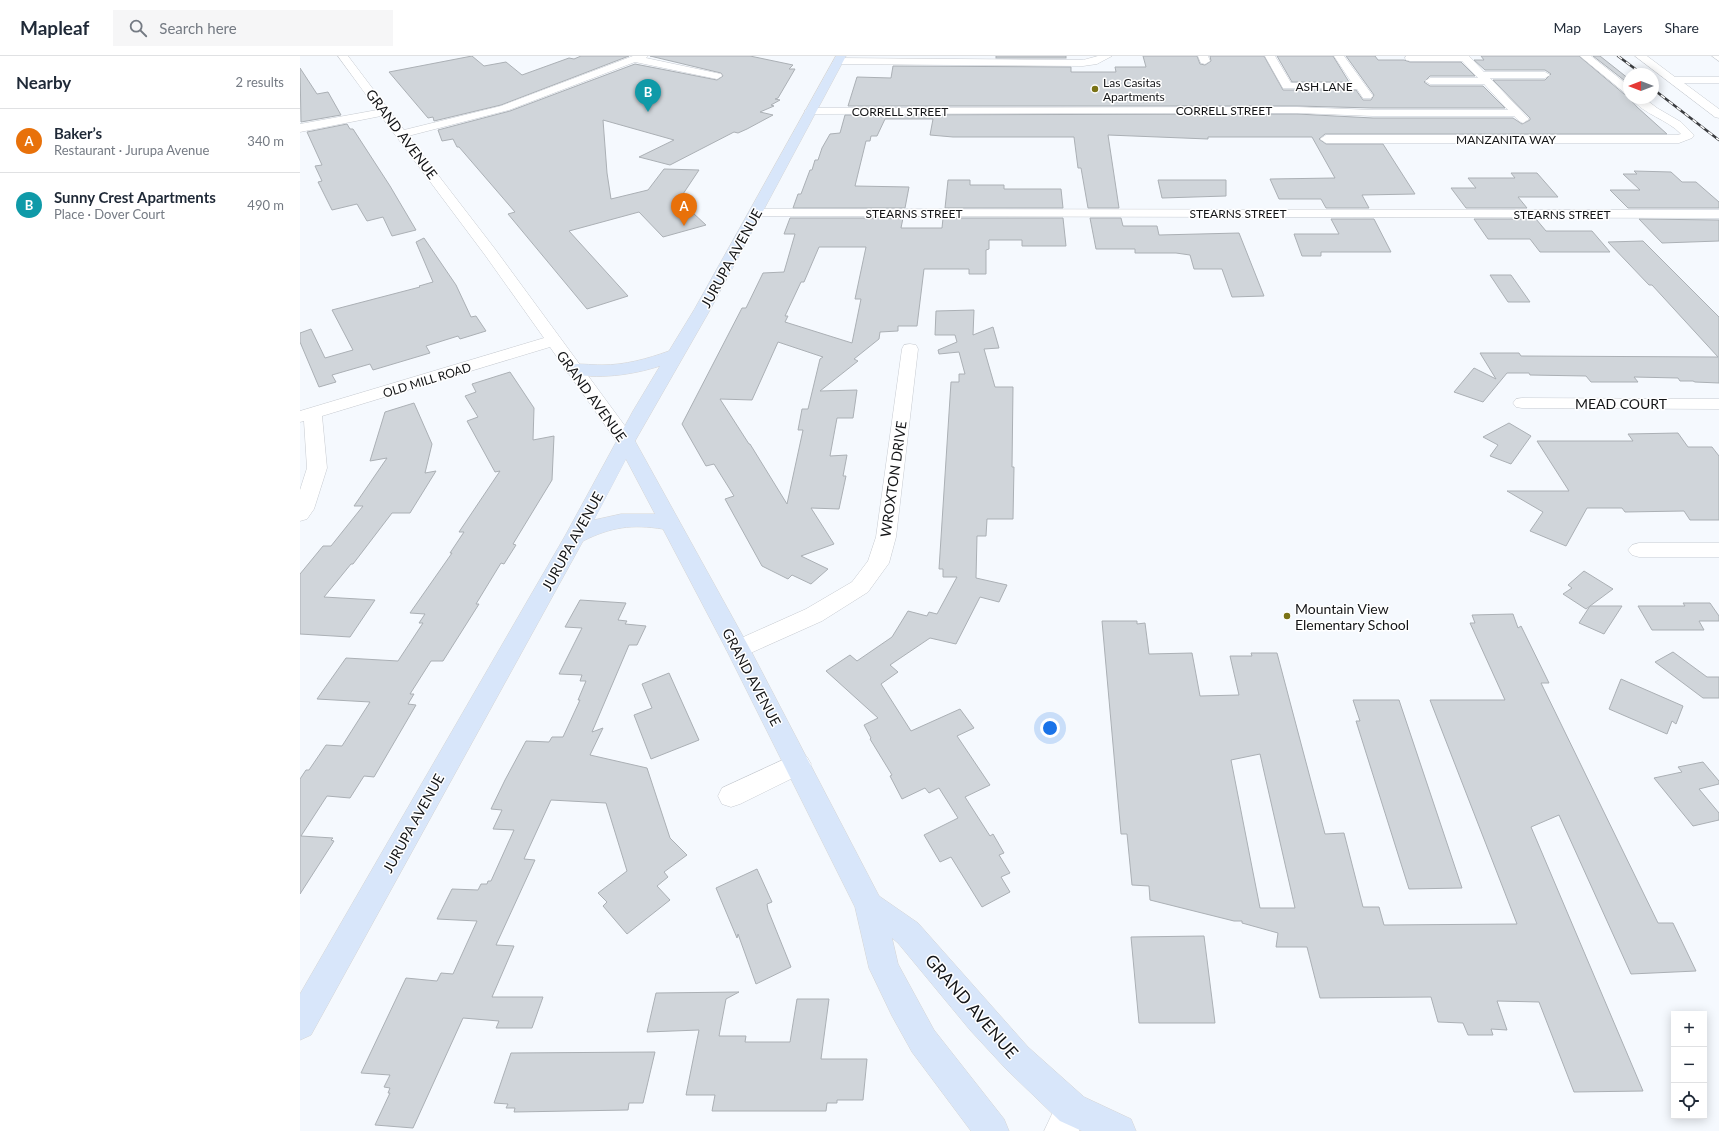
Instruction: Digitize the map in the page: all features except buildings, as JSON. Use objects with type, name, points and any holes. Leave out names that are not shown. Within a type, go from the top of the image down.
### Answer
[{"type":"main road","name":"JURUPA AVENUE","points":[[300,1024],[575,536],[626,441],[677,354],[756,213],[839,58]]},
{"type":"main road","points":[[573,369],[600,372],[624,369],[649,365],[677,354]]},
{"type":"main road","name":"GRAND AVENUE","points":[[626,441],[738,649],[798,764],[869,906],[884,968],[903,1005],[923,1041],[992,1131]]},
{"type":"main road","points":[[575,536],[599,525],[622,520],[646,520],[670,523]]},
{"type":"main road","name":"GRAND AVENUE","points":[[869,906],[908,933],[1016,1058],[1066,1120],[1119,1131]]},
{"type":"street","name":"GRAND AVENUE","points":[[343,56],[383,112],[490,252],[626,441]]},
{"type":"street","points":[[839,58],[1031,59],[1083,63],[1094,62],[1107,56]]},
{"type":"street","name":"ASH LANE","points":[[1270,56],[1287,86],[1361,86]]},
{"type":"street","points":[[1339,56],[1396,138]]},
{"type":"street","points":[[1585,56],[1623,86]]},
{"type":"street","points":[[1640,56],[1719,115]]},
{"type":"street","points":[[1410,58],[1464,57],[1542,139]]},
{"type":"street","points":[[401,134],[506,108],[639,58],[717,76]]},
{"type":"street","points":[[1430,81],[1545,75]]},
{"type":"street","points":[[1672,80],[1719,80]]},
{"type":"street","points":[[1698,80],[1714,91]]},
{"type":"street","name":"MANZANITA WAY","points":[[1326,139],[1679,139],[1688,136],[1685,131],[1668,118],[1654,111],[1645,104]]},
{"type":"street","name":"CORRELL STREET","points":[[810,111],[1305,110],[1379,113],[1518,113]]},
{"type":"street","points":[[300,128],[383,112]]},
{"type":"street","name":"STEARNS STREET","points":[[756,213],[1719,214]]},
{"type":"street","name":"OLD MILL ROAD","points":[[306,416],[553,341]]},
{"type":"street","name":"WROXTON DRIVE","points":[[738,649],[814,615],[860,587],[878,563],[886,537],[910,349]]},
{"type":"street","name":"MEAD COURT","points":[[1522,403],[1719,404]]},
{"type":"street","points":[[300,514],[304,509],[317,468],[306,416]]},
{"type":"street","points":[[1639,550],[1719,550]]},
{"type":"street","points":[[731,796],[798,764]]},
{"type":"railway","points":[[1618,56],[1634,68]]},
{"type":"railway","points":[[1659,94],[1719,140]]},
{"type":"place","name":"Las Casitas Apartments","points":[[1095,89]]},
{"type":"place","name":"Sunny Crest Apartments","points":[[648,112]]},
{"type":"place","name":"Baker’s","points":[[684,226]]},
{"type":"place","name":"Mountain View Elementary School","points":[[1287,616]]}]
